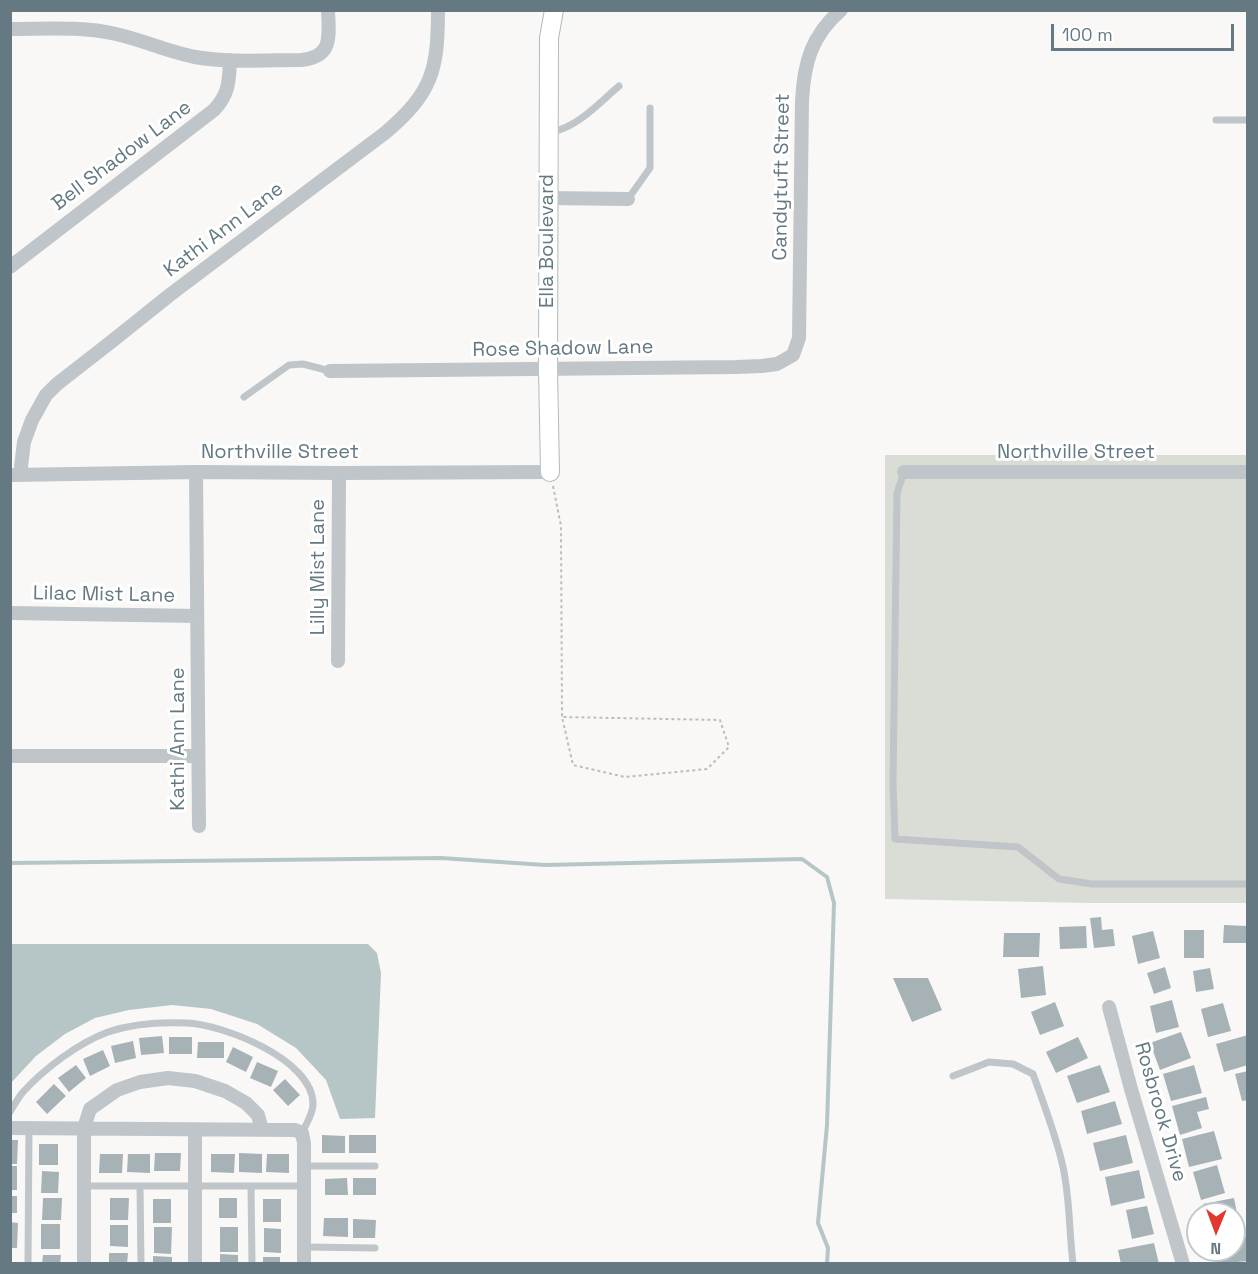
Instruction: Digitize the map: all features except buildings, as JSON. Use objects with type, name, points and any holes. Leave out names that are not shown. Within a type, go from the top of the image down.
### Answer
[{"type":"street","points":[[10,29],[93,30],[138,39],[170,51],[195,57],[230,60],[301,60],[312,59],[320,55],[327,46],[328,10]]},
{"type":"street","name":"Kathi Ann Lane","points":[[15,475],[32,420],[46,395],[57,384],[171,294],[385,133],[410,110],[428,83],[434,68],[437,52],[438,10]]},
{"type":"street","name":"Ella Boulevard","points":[[550,472],[548,133],[549,38],[554,10]]},
{"type":"street","name":"Candytuft Street","points":[[793,355],[799,338],[803,76],[813,46],[827,22],[841,10]]},
{"type":"street","name":"Bell Shadow Lane","points":[[10,267],[214,111],[223,101],[228,87],[230,60]]},
{"type":"street","points":[[548,198],[628,199]]},
{"type":"street","name":"Rose Shadow Lane","points":[[330,371],[762,366],[777,364],[793,355]]},
{"type":"street","name":"Kathi Ann Lane","points":[[196,472],[199,826]]},
{"type":"street","name":"Northville Street","points":[[15,475],[196,472],[550,472]]},
{"type":"street","name":"Northville Street","points":[[904,472],[1248,472]]},
{"type":"street","name":"Lilly Mist Lane","points":[[338,661],[339,473]]},
{"type":"street","name":"Lilac Mist Lane","points":[[10,613],[197,616]]},
{"type":"street","points":[[10,756],[198,756]]},
{"type":"street","name":"Rosbrook Drive","points":[[1109,1007],[1134,1100],[1183,1263]]},
{"type":"street","points":[[84,1263],[84,1128],[90,1109],[117,1090],[140,1082],[168,1078],[195,1081],[225,1091],[246,1103],[258,1115],[262,1130]]},
{"type":"street","points":[[10,1128],[295,1130],[302,1134],[304,1143],[304,1263]]},
{"type":"street","points":[[195,1130],[195,1263]]},
{"type":"lane","points":[[548,133],[573,125],[619,86]]},
{"type":"lane","points":[[628,199],[650,168],[650,108]]},
{"type":"lane","points":[[1216,120],[1248,120]]},
{"type":"lane","points":[[244,397],[288,365],[303,364],[330,371]]},
{"type":"lane","points":[[904,472],[897,493],[893,783],[895,839],[1018,848],[1059,879],[1081,882],[1248,884]]},
{"type":"lane","points":[[10,1112],[21,1094],[46,1070],[74,1049],[108,1032],[145,1024],[187,1023],[216,1028],[259,1044],[287,1062],[299,1073],[310,1091],[313,1104],[310,1118],[302,1134]]},
{"type":"lane","points":[[953,1076],[989,1062],[1013,1064],[1033,1074],[1052,1125],[1063,1168],[1069,1207],[1073,1263]]},
{"type":"lane","points":[[28,1129],[28,1263]]},
{"type":"lane","points":[[304,1166],[375,1166]]},
{"type":"lane","points":[[84,1186],[304,1186]]},
{"type":"lane","points":[[140,1186],[141,1263]]},
{"type":"lane","points":[[251,1186],[252,1263]]},
{"type":"lane","points":[[304,1247],[375,1248]]},
{"type":"path","points":[[550,472],[561,525],[562,717],[573,765],[625,777],[707,769],[729,747],[720,720],[562,717]]},
{"type":"shaded area","points":[[885,455],[1247,455],[1247,903],[885,899]]},
{"type":"shaded area","points":[[11,944],[368,944],[377,953],[381,973],[375,1118],[340,1119],[326,1080],[296,1048],[257,1024],[211,1009],[172,1005],[129,1010],[95,1018],[65,1034],[36,1056],[11,1083]]},
{"type":"waterway","points":[[10,863],[441,858],[545,865],[802,859],[827,877],[834,903],[827,1125],[818,1223],[828,1248],[827,1264]]}]
